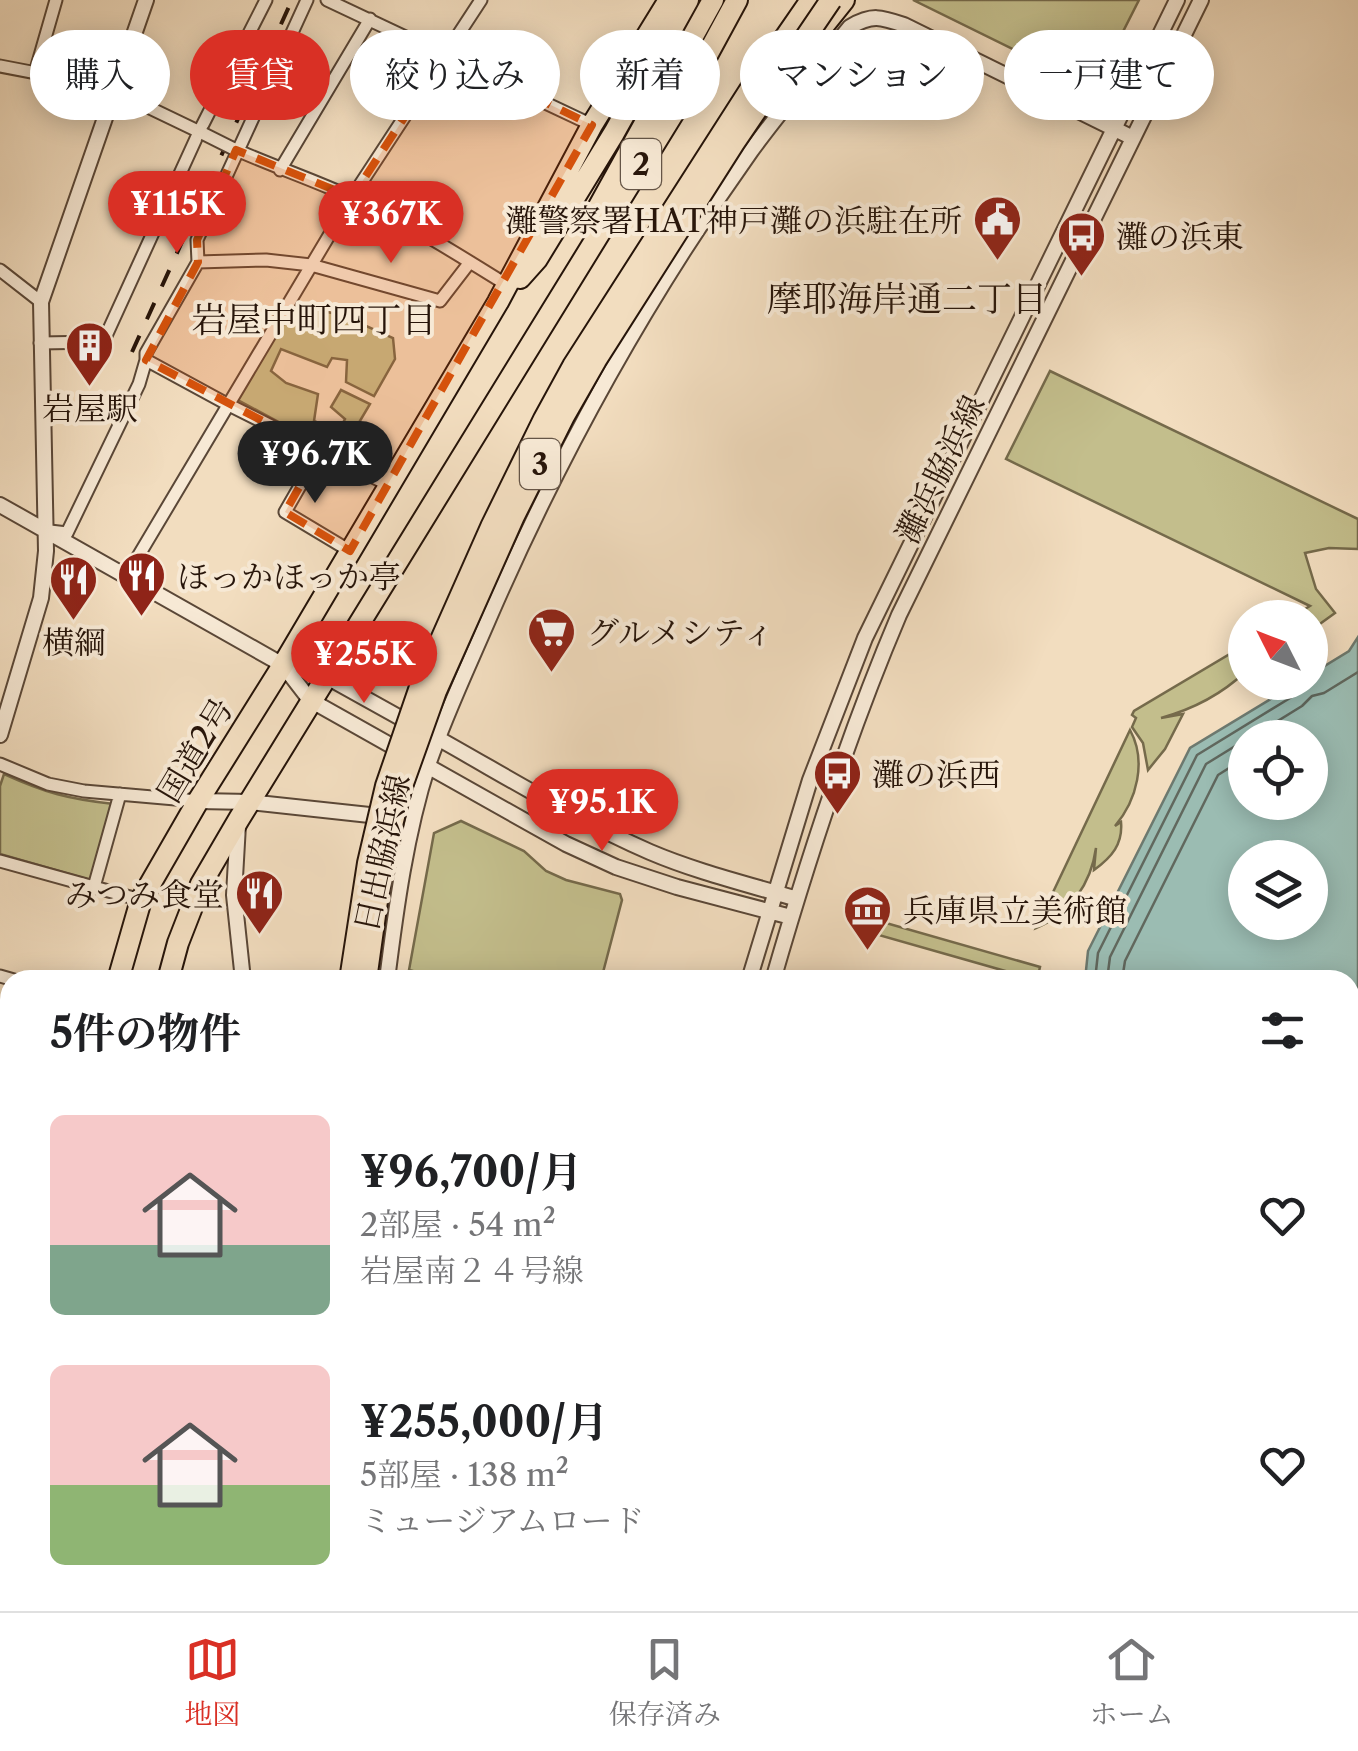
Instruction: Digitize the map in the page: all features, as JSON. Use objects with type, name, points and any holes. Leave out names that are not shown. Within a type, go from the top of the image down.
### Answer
[{"type":"highway","name":"国道2号","points":[[121,970],[141,900],[390,486],[502,294],[592,125],[669,0]]},
{"type":"highway","name":"国道2号","points":[[502,294],[537,258],[614,133],[688,0]]},
{"type":"highway","name":"2","points":[[541,326],[576,249],[713,0]]},
{"type":"highway","name":"2","points":[[171,970],[201,884],[244,810],[692,83],[738,0]]},
{"type":"highway","points":[[785,30],[802,0]]},
{"type":"highway","name":"3","points":[[791,30],[812,0]]},
{"type":"highway","name":"3","points":[[811,30],[831,0]]},
{"type":"highway","points":[[820,30],[844,0]]},
{"type":"highway","name":"3","points":[[352,970],[368,862],[391,770],[420,686],[491,527],[574,366],[740,106]]},
{"type":"highway","name":"3","points":[[367,970],[382,865],[401,789],[436,691],[490,570],[596,360],[751,120]]},
{"type":"street","points":[[47,30],[56,0]]},
{"type":"street","points":[[135,30],[146,0]]},
{"type":"street","points":[[40,343],[99,342],[104,338],[266,0]]},
{"type":"street","points":[[46,530],[67,533],[139,384],[146,353],[198,262],[197,240],[234,150],[307,0]]},
{"type":"street","points":[[326,0],[392,30]]},
{"type":"street","points":[[461,30],[480,0]]},
{"type":"street","name":"灘浜脇浜線","points":[[752,970],[810,780],[865,638],[1177,0]]},
{"type":"street","name":"灘浜脇浜線","points":[[776,970],[842,760],[899,616],[1202,0]]},
{"type":"street","name":"日出脇浜線","points":[[388,970],[401,880],[428,767],[542,500],[632,336],[720,197],[762,137],[850,27],[864,19],[883,17],[904,25],[1133,138]]},
{"type":"street","points":[[280,170],[370,20]]},
{"type":"street","points":[[0,66],[30,72]]},
{"type":"street","points":[[560,109],[592,125]]},
{"type":"street","points":[[170,118],[280,170],[352,197],[424,233],[470,262],[502,294]]},
{"type":"street","points":[[0,735],[42,598],[46,530],[41,302],[104,120]]},
{"type":"street","points":[[126,575],[352,197],[403,120]]},
{"type":"street","points":[[198,262],[266,260],[311,265],[440,301],[470,262]]},
{"type":"street","points":[[0,270],[41,302]]},
{"type":"street","points":[[146,360],[390,486]]},
{"type":"street","points":[[320,451],[285,512],[350,551]]},
{"type":"street","points":[[0,505],[283,664],[325,676],[636,846],[709,874],[797,899]]},
{"type":"street","points":[[283,664],[310,700],[566,844],[616,867],[677,887],[792,917]]},
{"type":"street","points":[[0,764],[48,784],[84,791],[198,801],[244,810],[414,820]]},
{"type":"street","points":[[94,887],[120,794]]},
{"type":"street","points":[[242,970],[234,895],[244,810]]},
{"type":"street","points":[[0,861],[141,900]]},
{"type":"highlighted area","points":[[446,54],[592,125],[350,551],[285,512],[320,451],[146,360],[198,262],[197,240],[236,150],[352,197]]},
{"type":"shaded area","points":[[913,0],[1139,0],[1124,30],[1004,30],[1004,45],[984,35],[984,30],[974,30]]},
{"type":"shaded area","points":[[295,304],[344,316],[393,338],[395,359],[374,396],[346,382],[347,360],[332,358],[327,367],[281,349],[271,371],[286,383],[318,394],[314,421],[338,432],[345,419],[331,407],[341,390],[370,404],[357,426],[346,430],[334,452],[236,399]]},
{"type":"shaded area","points":[[1050,371],[1358,519],[1358,549],[1329,548],[1305,553],[1316,589],[1325,600],[1298,600],[1006,459]]},
{"type":"shaded area","points":[[1228,655],[1228,686],[1161,718],[1183,714],[1165,749],[1148,770],[1143,743],[1132,727],[1134,711]]},
{"type":"shaded area","points":[[1130,730],[1139,767],[1134,792],[1115,826],[1121,822],[1118,843],[1094,870],[1096,848],[1089,874],[1077,896],[1059,915],[1036,928]]},
{"type":"shaded area","points":[[4,774],[57,794],[114,804],[90,880],[0,854],[0,786]]},
{"type":"shaded area","points":[[461,821],[524,851],[546,871],[620,894],[622,900],[604,970],[409,970],[434,833]]},
{"type":"shaded area","points":[[865,917],[1040,967],[1002,970],[861,930]]},
{"type":"water","points":[[1358,637],[1358,970],[1086,970],[1088,951],[1190,748],[1228,725],[1228,820],[1328,820],[1328,720],[1236,720],[1269,700],[1328,700],[1328,664],[1349,651]]},
{"type":"railway","points":[[132,352],[292,0]]},
{"type":"place","name":"灘警察署HAT神戸灘の浜駐在所","points":[[997,262]]},
{"type":"place","name":"灘の浜東","points":[[1081,278]]},
{"type":"place","name":"岩屋駅","points":[[90,388]]},
{"type":"place","name":"ほっかほっか亭","points":[[142,618]]},
{"type":"place","name":"横綱","points":[[74,622]]},
{"type":"place","name":"グルメシティ","points":[[552,674]]},
{"type":"place","name":"灘の浜西","points":[[837,816]]},
{"type":"place","name":"みつみ食堂","points":[[259,936]]},
{"type":"place","name":"兵庫県立美術館","points":[[868,952]]},
{"type":"district","name":"摩耶海岸通二丁目","points":[[907,298]]},
{"type":"district","name":"岩屋中町四丁目","points":[[314,319]]}]
